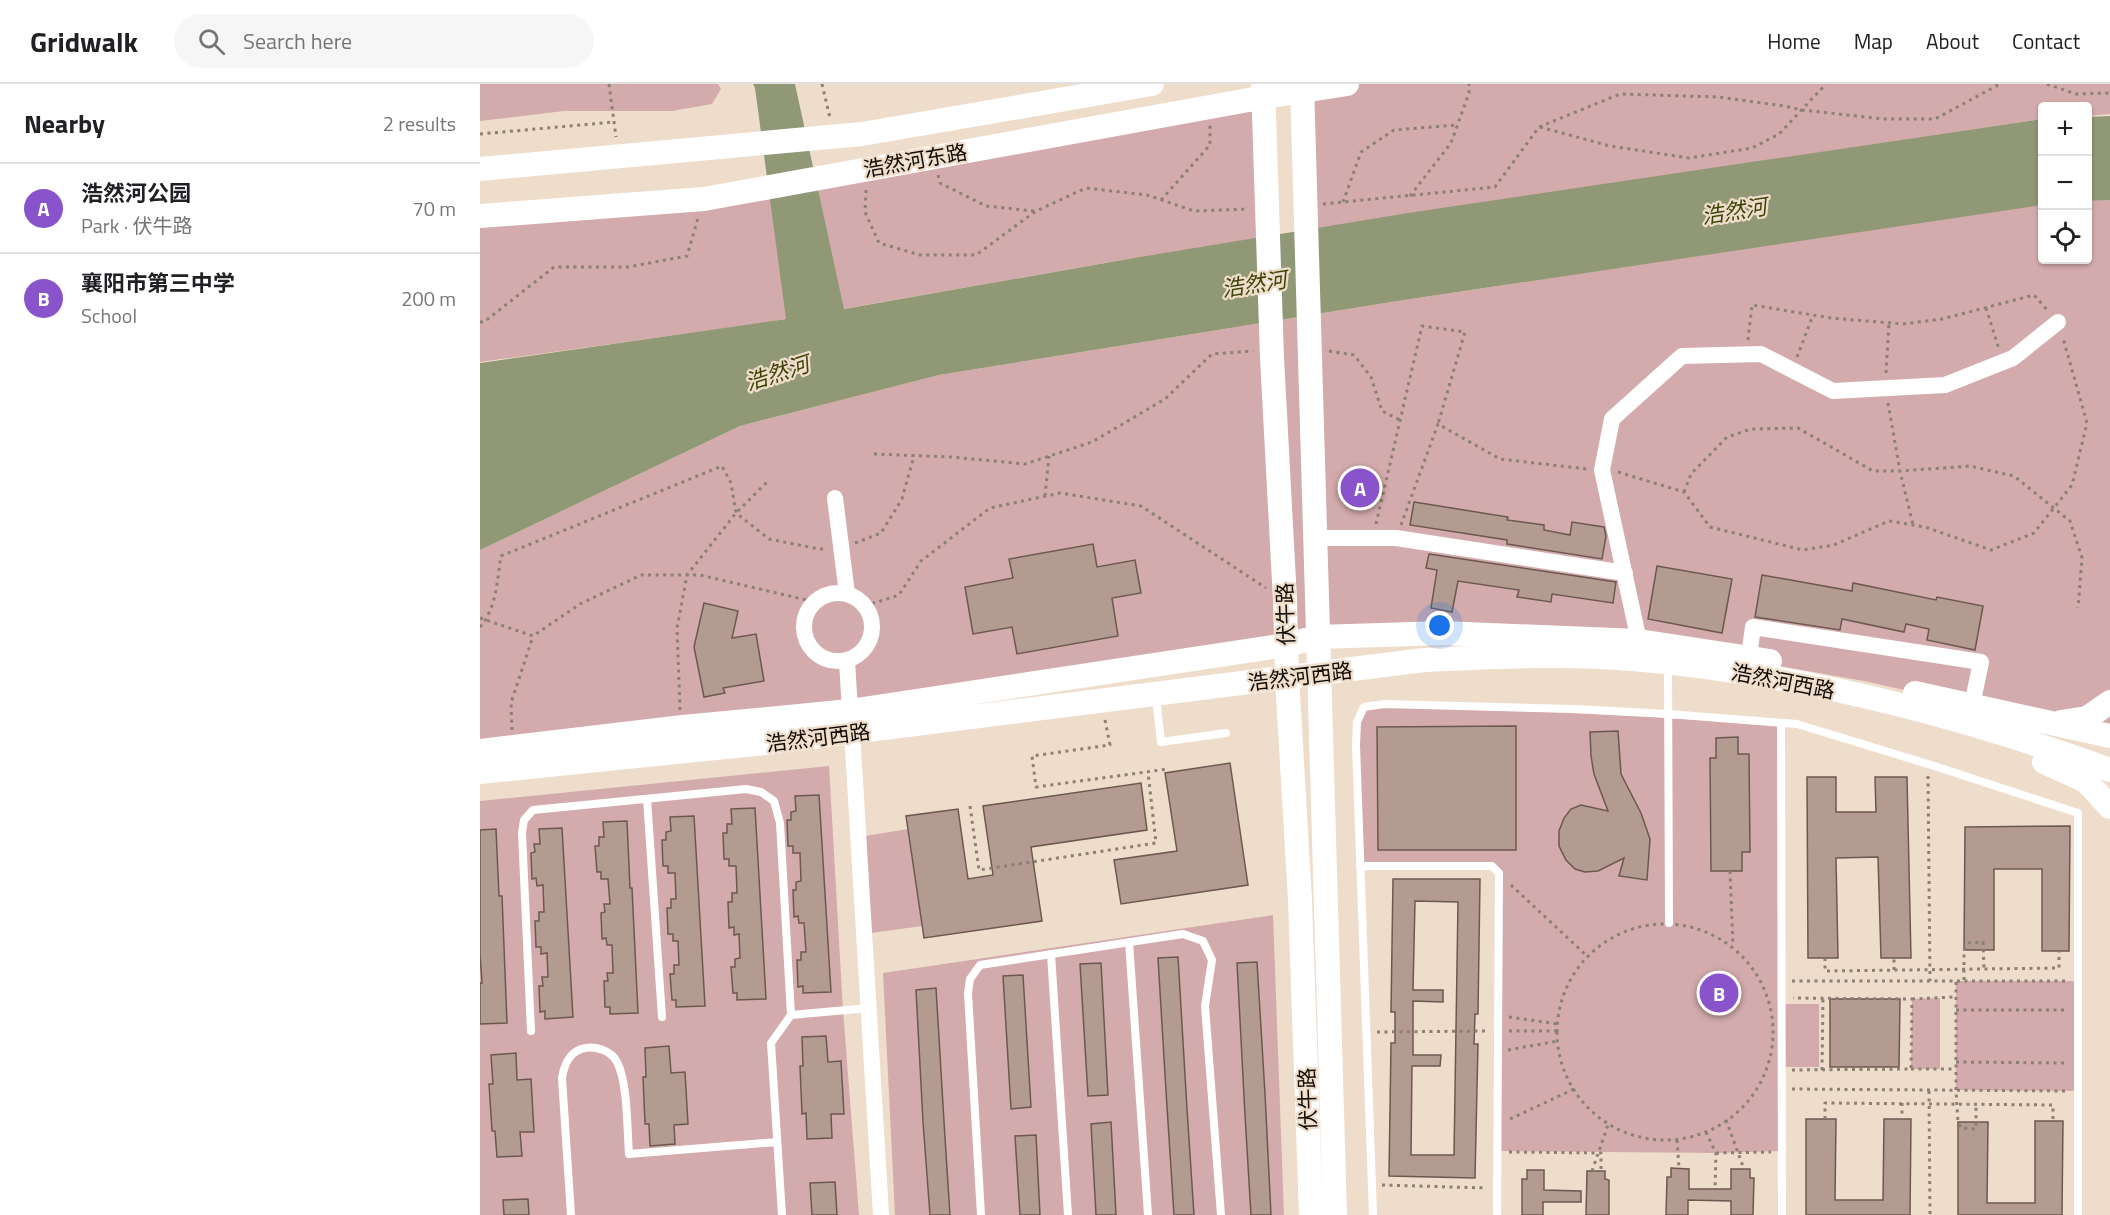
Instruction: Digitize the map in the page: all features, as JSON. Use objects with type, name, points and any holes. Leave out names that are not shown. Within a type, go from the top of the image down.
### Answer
[{"type":"street","name":"浩然河东路","points":[[480,169],[862,134],[1152,84]]},
{"type":"street","name":"浩然河东路","points":[[480,216],[704,199],[1209,107],[1264,90],[1347,84]]},
{"type":"street","points":[[1303,87],[1335,1215]]},
{"type":"street","name":"伏牛路","points":[[1264,90],[1271,345],[1300,900],[1311,1215]]},
{"type":"street","points":[[1639,641],[1602,470],[1612,419],[1682,356],[1761,354],[1833,391],[1945,385],[2013,358],[2058,322]]},
{"type":"street","points":[[835,498],[847,594]]},
{"type":"street","points":[[1316,538],[1396,538],[1625,573]]},
{"type":"street","points":[[836,593],[847,594],[866,606],[873,627],[866,648],[847,661],[836,662],[815,653],[808,644],[805,622],[808,611],[815,602],[836,593]]},
{"type":"street","points":[[1749,656],[1753,627],[1981,662],[1972,705]]},
{"type":"street","name":"浩然河西路","points":[[480,772],[765,743],[851,722],[1286,645],[1318,637],[1442,633],[1639,641],[1749,656],[2110,736]]},
{"type":"street","name":"浩然河西路","points":[[480,751],[683,726],[851,722],[1102,700],[1424,660],[1505,656],[1632,659],[1744,673],[1857,695],[1966,722],[2110,770]]},
{"type":"street","points":[[847,661],[881,1215]]},
{"type":"street","points":[[2054,723],[2087,718],[2110,702]]},
{"type":"street","points":[[1997,732],[2017,750],[2086,781],[2110,807]]},
{"type":"lane","points":[[1668,663],[1669,923]]},
{"type":"lane","points":[[1156,694],[1161,742],[1226,733]]},
{"type":"lane","points":[[1373,1215],[1356,745],[1357,722],[1364,707],[1384,704],[1574,709],[1797,724],[2078,813],[2078,1215]]},
{"type":"lane","points":[[1781,723],[1782,1215]]},
{"type":"lane","points":[[531,1031],[522,832],[524,820],[533,810],[746,789],[761,792],[774,801],[780,823],[791,1015],[771,1042],[782,1215]]},
{"type":"lane","points":[[647,799],[662,1017]]},
{"type":"lane","points":[[1360,866],[1492,866],[1499,873],[1497,1215]]},
{"type":"lane","points":[[981,1215],[968,993],[970,979],[980,965],[1183,934],[1203,941],[1212,960],[1205,1006],[1221,1215]]},
{"type":"lane","points":[[1129,942],[1148,1215]]},
{"type":"lane","points":[[1051,954],[1068,1215]]},
{"type":"lane","points":[[791,1015],[869,1008]]},
{"type":"lane","points":[[571,1215],[562,1078],[565,1064],[576,1051],[588,1047],[599,1048],[617,1061],[624,1088],[629,1154],[777,1142]]},
{"type":"path","points":[[609,84],[618,156]]},
{"type":"path","points":[[822,84],[835,137]]},
{"type":"path","points":[[1410,195],[1451,143],[1469,93],[1469,84]]},
{"type":"path","points":[[1539,127],[1610,146],[1689,158],[1752,148],[1779,134],[1826,84]]},
{"type":"path","points":[[1306,210],[1343,202],[1495,187],[1539,127],[1620,94],[1718,97],[1884,120],[1935,119],[2000,84]]},
{"type":"path","points":[[2047,84],[2076,94],[2110,93]]},
{"type":"path","points":[[1161,200],[1210,146],[1209,107]]},
{"type":"path","points":[[480,134],[614,122]]},
{"type":"path","points":[[1343,202],[1361,152],[1386,135],[1394,130],[1457,125]]},
{"type":"path","points":[[933,157],[940,183],[986,206],[1036,211]]},
{"type":"path","points":[[867,169],[865,212],[879,243],[920,255],[976,255],[1036,211],[1086,188],[1147,195],[1194,212],[1268,213]]},
{"type":"path","points":[[480,322],[484,322],[554,267],[628,267],[687,256],[704,199]]},
{"type":"path","points":[[1438,424],[1500,459],[1618,472],[1684,492],[1710,527],[1803,549],[1834,545],[1888,521],[1925,527],[1991,549],[2034,533],[2073,485],[2087,423],[2058,322],[2034,295],[1942,319],[1904,324],[1813,315],[1752,305],[1746,354]]},
{"type":"path","points":[[1986,308],[2004,362]]},
{"type":"path","points":[[1792,370],[1813,315]]},
{"type":"path","points":[[1889,323],[1885,388],[1900,471],[1913,525]]},
{"type":"path","points":[[1373,537],[1422,326],[1465,332],[1438,424],[1396,538]]},
{"type":"path","points":[[1310,344],[1354,355],[1371,377],[1382,411],[1400,420]]},
{"type":"path","points":[[874,454],[951,457],[1025,464],[1092,442],[1165,399],[1212,354],[1271,345]]},
{"type":"path","points":[[1684,492],[1691,474],[1728,437],[1751,429],[1798,428],[1874,471],[1970,466],[2014,476],[2070,521],[2082,558],[2078,608]]},
{"type":"path","points":[[1045,496],[1049,456]]},
{"type":"path","points":[[480,627],[486,620],[495,597],[501,556],[722,466],[731,483],[736,513]]},
{"type":"path","points":[[683,726],[678,697],[678,628],[687,576],[736,513],[769,480]]},
{"type":"path","points":[[866,606],[899,595],[921,561],[990,508],[1060,493],[1141,506],[1285,600]]},
{"type":"path","points":[[513,747],[511,704],[533,636],[580,604],[641,575],[700,575],[815,602]]},
{"type":"path","points":[[480,618],[533,636]]},
{"type":"path","points":[[1102,700],[1110,745],[1032,756],[1036,787],[1168,769]]},
{"type":"path","points":[[1928,764],[1930,981]]},
{"type":"path","points":[[970,806],[979,870],[1156,843],[1148,772]]},
{"type":"path","points":[[1730,871],[1732,946]]},
{"type":"path","points":[[1499,873],[1588,957]]},
{"type":"path","points":[[1669,923],[1702,930],[1732,946],[1756,972],[1770,1004],[1774,1038],[1765,1074],[1745,1106],[1716,1129],[1677,1140],[1643,1139],[1608,1125],[1580,1101],[1562,1068],[1556,1031],[1562,997],[1578,966],[1603,942],[1634,927],[1669,923]]},
{"type":"path","points":[[1964,981],[1964,950],[1970,943],[1983,942],[1984,969]]},
{"type":"path","points":[[1825,958],[1825,970],[2059,968],[2059,951]]},
{"type":"path","points":[[1894,958],[1894,970]]},
{"type":"path","points":[[1782,981],[2078,981]]},
{"type":"path","points":[[1956,981],[1956,1090],[1958,1122],[1961,1128],[1976,1129],[1976,1104]]},
{"type":"path","points":[[1790,998],[1956,997]]},
{"type":"path","points":[[1767,998],[1779,998]]},
{"type":"path","points":[[1822,1070],[1823,998]]},
{"type":"path","points":[[1911,1069],[1912,999]]},
{"type":"path","points":[[1956,1010],[2078,1010]]},
{"type":"path","points":[[1498,1015],[1557,1024]]},
{"type":"path","points":[[1366,1032],[1556,1031]]},
{"type":"path","points":[[1498,1051],[1558,1041]]},
{"type":"path","points":[[1956,1062],[2078,1063]]},
{"type":"path","points":[[1789,1070],[1956,1069]]},
{"type":"path","points":[[1497,1125],[1574,1089]]},
{"type":"path","points":[[1781,1089],[2078,1091]]},
{"type":"path","points":[[1929,1090],[1930,1215]]},
{"type":"path","points":[[1825,1119],[1825,1102],[1902,1103],[2053,1106],[2054,1122]]},
{"type":"path","points":[[1902,1103],[1902,1119]]},
{"type":"path","points":[[1726,1120],[1743,1169]]},
{"type":"path","points":[[1592,1171],[1608,1125]]},
{"type":"path","points":[[1706,1132],[1716,1153],[1715,1189]]},
{"type":"path","points":[[1677,1140],[1679,1168]]},
{"type":"path","points":[[1497,1151],[1601,1153],[1601,1171]]},
{"type":"path","points":[[1716,1153],[1782,1151]]},
{"type":"path","points":[[1372,1185],[1497,1188]]},
{"type":"shaded area","points":[[480,84],[718,84],[721,89],[712,104],[672,111],[564,111],[480,121]]},
{"type":"shaded area","points":[[1347,84],[2110,84],[2110,114],[2092,116],[2092,102],[2038,102],[2038,120],[1307,230],[1303,91]]},
{"type":"shaded area","points":[[1265,97],[1269,240],[1128,259],[762,323],[480,362],[480,214],[704,199]]},
{"type":"shaded area","points":[[2110,200],[2110,736],[1864,681],[1639,641],[1442,633],[480,751],[480,550],[740,426],[939,375],[1404,300],[2022,207],[2038,205],[2038,264],[2092,264],[2092,201]]},
{"type":"shaded area","points":[[1384,704],[1781,723],[1782,1004],[1819,1004],[1819,1067],[1782,1067],[1782,1151],[1716,1153],[1497,1151],[1499,873],[1492,866],[1360,866],[1356,745],[1364,707]]},
{"type":"shaded area","points":[[829,766],[843,1010],[859,1215],[480,1215],[480,801]]},
{"type":"shaded area","points":[[908,829],[922,926],[864,934],[859,837]]},
{"type":"shaded area","points":[[1273,915],[1284,1215],[895,1215],[883,973]]},
{"type":"shaded area","points":[[1956,981],[2078,981],[2078,1091],[1956,1090]]},
{"type":"shaded area","points":[[1940,998],[1940,1069],[1911,1069],[1912,999]]},
{"type":"water","name":"浩然河","points":[[753,84],[795,84],[844,309],[1408,213],[2038,120],[2038,206],[1404,300],[939,375],[740,426],[480,550],[480,363],[786,319]]},
{"type":"water","points":[[2110,116],[2110,200],[2092,201],[2092,117]]},
{"type":"building","points":[[1414,502],[1508,517],[1507,520],[1544,525],[1544,530],[1570,535],[1572,522],[1604,527],[1606,536],[1602,559],[1507,544],[1507,540],[1410,525]]},
{"type":"building","points":[[1093,544],[1097,567],[1135,560],[1141,593],[1112,598],[1118,636],[1017,654],[1012,627],[973,634],[965,587],[1013,578],[1009,559]]},
{"type":"building","points":[[1429,554],[1616,582],[1613,603],[1552,594],[1551,602],[1517,597],[1519,590],[1458,581],[1452,612],[1431,608],[1437,570],[1426,568]]},
{"type":"building","points":[[1657,566],[1732,579],[1722,633],[1648,619]]},
{"type":"building","points":[[1762,575],[1852,591],[1853,583],[1936,600],[1937,597],[1983,606],[1975,650],[1927,640],[1929,629],[1906,624],[1904,632],[1842,619],[1840,630],[1755,617]]},
{"type":"building","points":[[704,603],[738,611],[732,638],[756,634],[764,681],[723,688],[725,693],[704,697],[694,647]]},
{"type":"building","points":[[1516,726],[1516,850],[1378,850],[1377,727]]},
{"type":"building","points":[[1618,731],[1621,774],[1641,813],[1650,839],[1647,880],[1619,876],[1624,858],[1598,871],[1585,872],[1575,869],[1566,860],[1559,846],[1559,831],[1564,818],[1571,809],[1581,805],[1608,811],[1594,774],[1590,732]]},
{"type":"building","points":[[1738,737],[1738,754],[1749,754],[1750,852],[1742,852],[1742,871],[1711,871],[1710,758],[1716,758],[1716,738]]},
{"type":"building","points":[[1230,763],[1248,885],[1121,904],[1114,860],[1177,851],[1165,773]]},
{"type":"building","points":[[1807,777],[1836,777],[1836,812],[1876,812],[1875,777],[1907,777],[1911,958],[1881,958],[1878,857],[1836,858],[1838,958],[1808,958]]},
{"type":"building","points":[[1141,783],[1147,830],[1031,847],[1042,921],[924,938],[906,816],[958,809],[968,879],[993,875],[983,806]]},
{"type":"building","points":[[819,795],[831,992],[803,993],[803,986],[798,987],[797,960],[801,960],[801,952],[806,952],[804,923],[799,923],[798,916],[794,917],[793,890],[796,890],[796,882],[801,881],[800,853],[793,853],[793,846],[788,846],[787,820],[791,820],[791,812],[796,811],[795,796]]},
{"type":"building","points":[[755,808],[766,999],[737,1000],[737,993],[733,993],[731,967],[735,967],[735,959],[740,958],[739,934],[734,935],[734,927],[729,928],[728,902],[732,902],[732,893],[737,893],[736,866],[729,866],[729,859],[724,859],[723,833],[727,833],[727,824],[732,824],[731,809]]},
{"type":"building","points":[[694,816],[705,1006],[676,1007],[676,1000],[672,1000],[670,974],[674,974],[674,965],[679,965],[678,941],[673,941],[673,934],[668,934],[667,908],[671,908],[671,899],[676,899],[675,873],[668,873],[668,866],[663,866],[662,840],[666,840],[666,832],[671,831],[670,817]]},
{"type":"building","points":[[627,821],[638,1013],[610,1014],[610,1007],[605,1007],[604,981],[608,981],[607,973],[613,973],[612,945],[607,945],[606,938],[602,939],[601,913],[605,912],[604,904],[610,904],[608,879],[601,879],[601,872],[597,872],[595,846],[599,846],[599,837],[604,837],[603,822]]},
{"type":"building","points":[[2070,826],[2069,951],[2042,951],[2042,869],[1994,869],[1994,950],[1964,950],[1965,827]]},
{"type":"building","points":[[562,828],[573,1017],[545,1019],[545,1011],[540,1012],[539,986],[543,986],[542,977],[548,977],[547,953],[541,954],[541,947],[536,947],[535,921],[539,921],[539,912],[544,912],[543,885],[537,886],[536,878],[532,879],[531,853],[535,852],[534,844],[540,844],[539,829]]},
{"type":"building","points":[[496,829],[499,896],[502,896],[507,1023],[480,1024],[480,983],[482,983],[480,830]]},
{"type":"building","points":[[1393,879],[1480,879],[1478,1014],[1475,1014],[1474,1044],[1478,1044],[1475,1178],[1389,1176],[1391,1043],[1395,1043],[1395,1012],[1391,1012]],"holes":[[[1415,901],[1458,902],[1454,1155],[1411,1155],[1412,1066],[1440,1066],[1441,1055],[1413,1055],[1413,1001],[1443,1002],[1443,990],[1413,990]]]},
{"type":"building","points":[[1178,957],[1194,1215],[1174,1215],[1166,1091],[1158,958]]},
{"type":"building","points":[[1257,962],[1271,1215],[1251,1215],[1245,1115],[1237,963]]},
{"type":"building","points":[[1101,963],[1108,1095],[1088,1096],[1080,964]]},
{"type":"building","points":[[1023,975],[1031,1107],[1011,1109],[1003,976]]},
{"type":"building","points":[[936,988],[950,1215],[930,1215],[923,1122],[916,990]]},
{"type":"building","points":[[1830,999],[1900,999],[1899,1067],[1830,1067]]},
{"type":"building","points":[[826,1036],[828,1062],[841,1061],[844,1114],[831,1114],[832,1138],[807,1139],[806,1113],[802,1114],[800,1066],[803,1066],[802,1037]]},
{"type":"building","points":[[669,1046],[671,1073],[685,1072],[688,1124],[674,1125],[675,1144],[650,1146],[649,1124],[645,1124],[643,1077],[646,1077],[645,1048]]},
{"type":"building","points":[[516,1053],[517,1080],[531,1079],[534,1132],[520,1132],[522,1156],[497,1157],[495,1131],[492,1131],[489,1084],[493,1084],[491,1055]]},
{"type":"building","points":[[1806,1119],[1836,1119],[1835,1200],[1883,1200],[1884,1119],[1911,1119],[1910,1215],[1806,1215]]},
{"type":"building","points":[[2035,1121],[2063,1121],[2062,1215],[1958,1215],[1958,1122],[1988,1122],[1987,1203],[2035,1203]]},
{"type":"building","points":[[1111,1122],[1116,1215],[1096,1215],[1091,1124]]},
{"type":"building","points":[[1036,1135],[1040,1215],[1020,1215],[1015,1136]]},
{"type":"building","points":[[1671,1168],[1689,1169],[1689,1189],[1731,1189],[1731,1169],[1750,1169],[1750,1178],[1754,1178],[1753,1215],[1731,1215],[1731,1201],[1688,1200],[1688,1215],[1666,1215],[1667,1177],[1671,1177]]},
{"type":"building","points":[[1527,1170],[1544,1170],[1544,1190],[1581,1191],[1581,1202],[1543,1202],[1543,1215],[1522,1215],[1522,1179],[1527,1179]]},
{"type":"building","points":[[1587,1171],[1605,1171],[1605,1179],[1609,1180],[1609,1215],[1586,1215]]},
{"type":"building","points":[[835,1182],[837,1215],[812,1215],[810,1183]]},
{"type":"building","points":[[528,1199],[529,1215],[504,1215],[503,1200]]},
{"type":"place","name":"浩然河公园","points":[[1360,488]]},
{"type":"place","name":"襄阳市第三中学","points":[[1719,993]]}]
